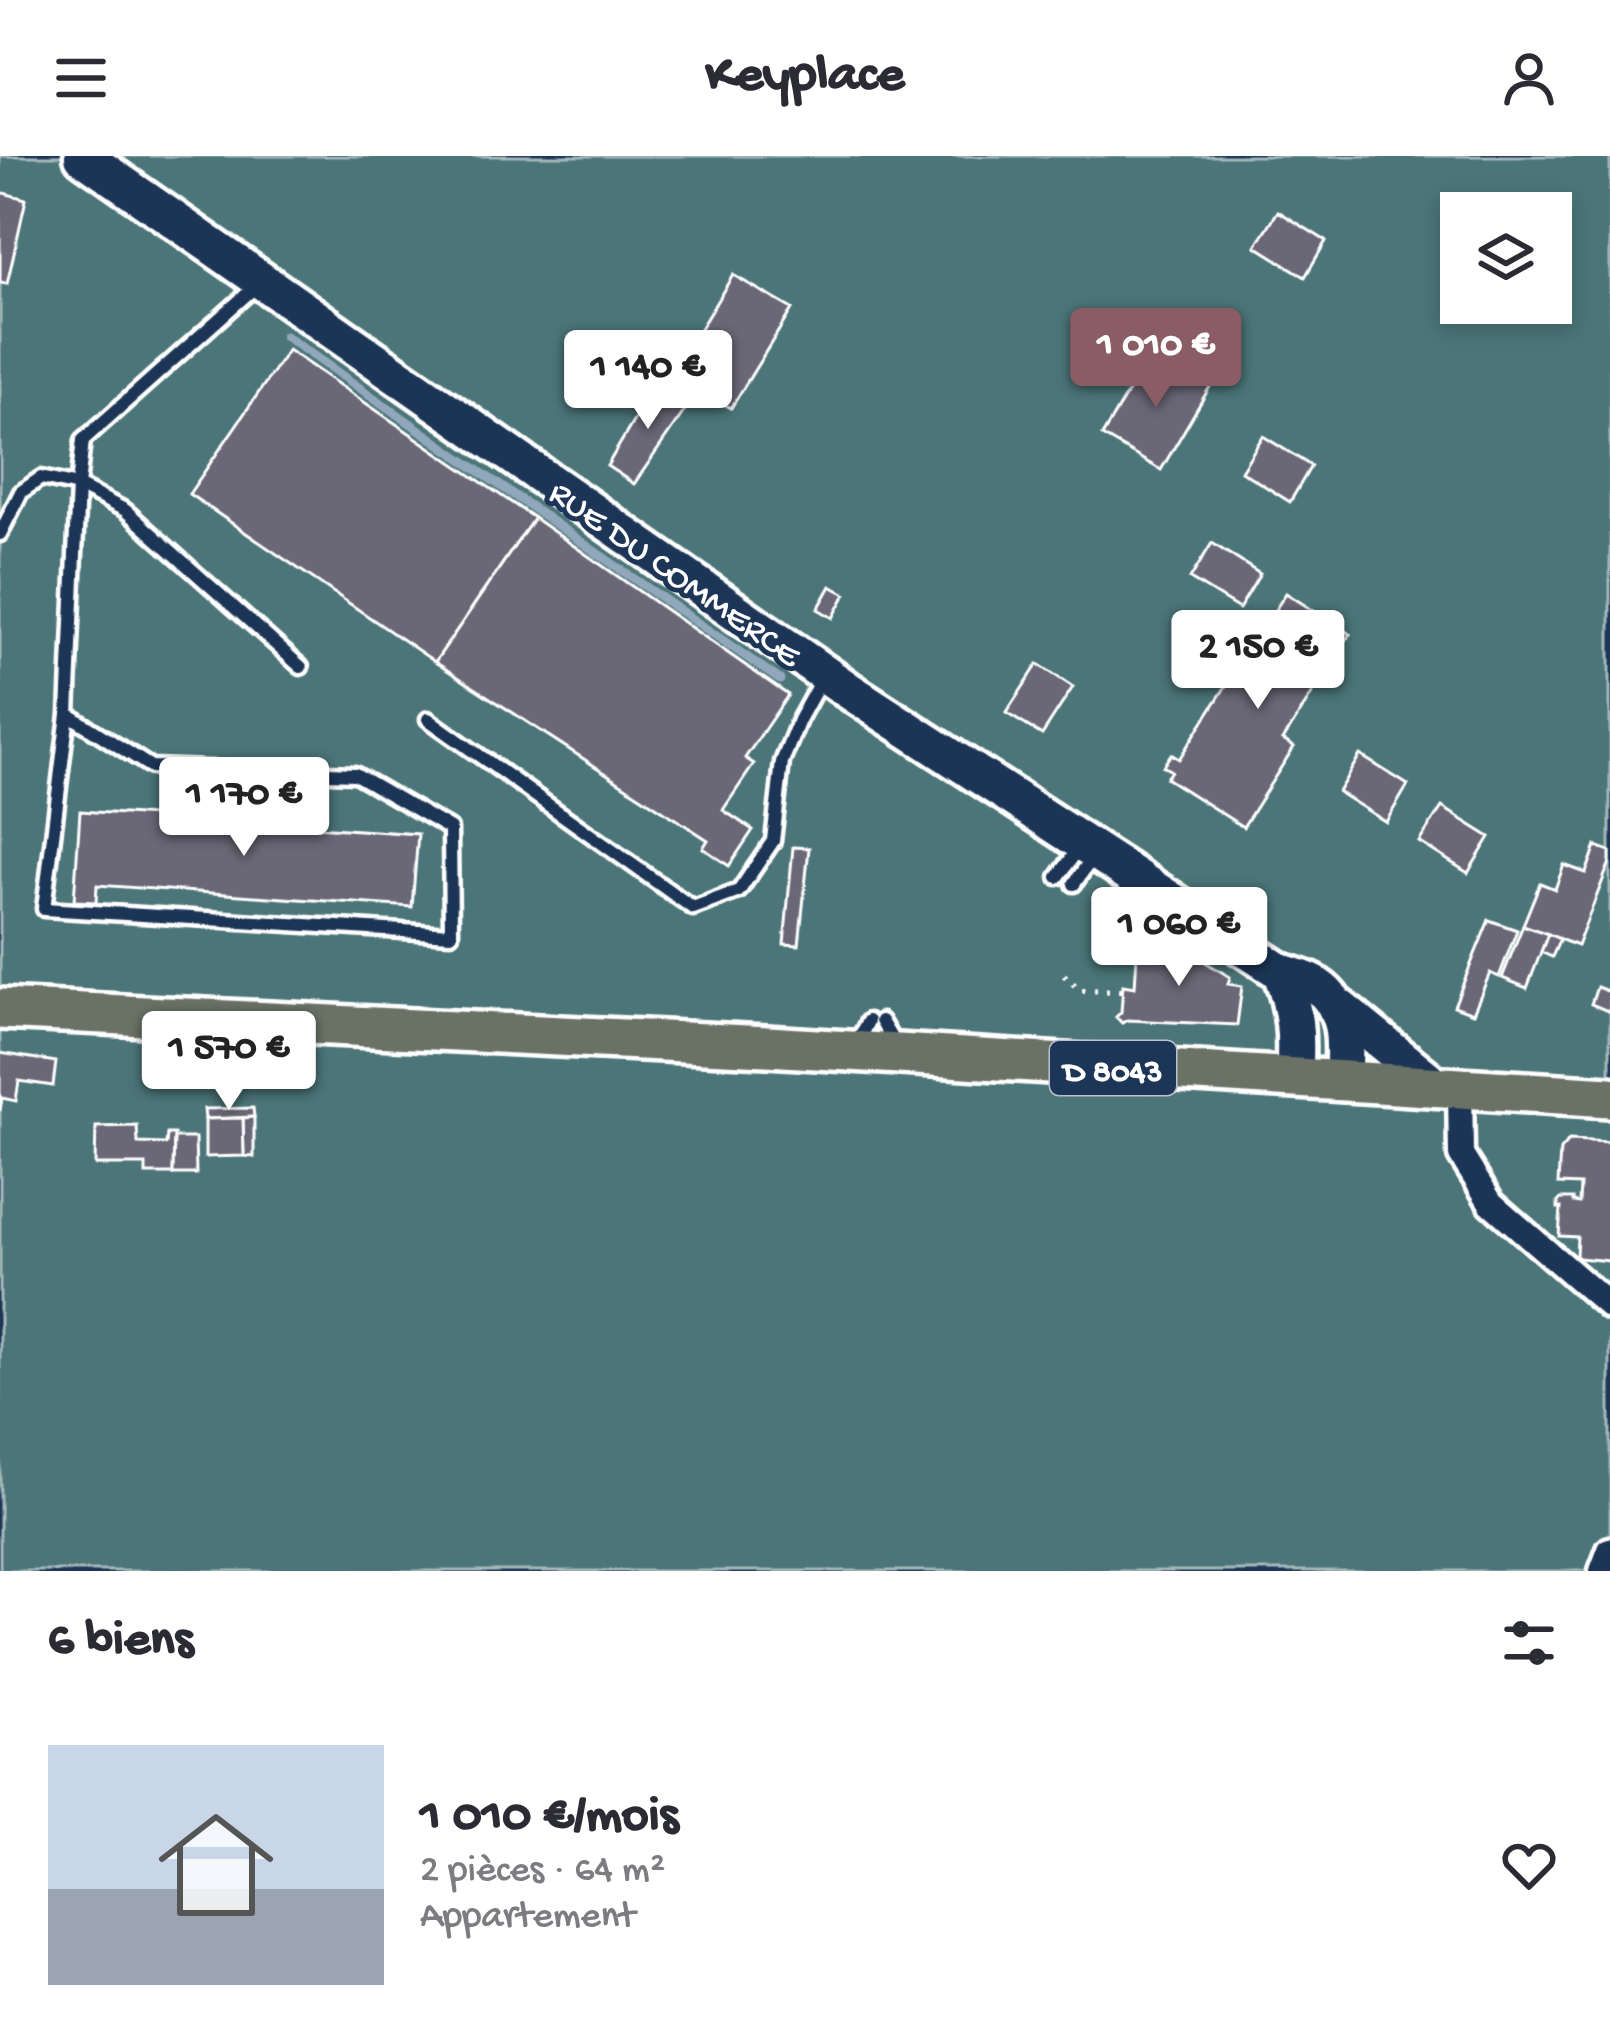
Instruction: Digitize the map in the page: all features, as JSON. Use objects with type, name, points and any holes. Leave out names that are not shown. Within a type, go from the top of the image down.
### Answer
[{"type":"main road","name":"D 8043","points":[[0,1009],[839,1051],[883,1032],[1294,1078],[1610,1097]]},
{"type":"street","name":"RUE DU COMMERCE","points":[[83,156],[825,674],[1281,972],[1317,985],[1340,1008],[1448,1088]]},
{"type":"street","points":[[1281,972],[1294,1004],[1294,1078]]},
{"type":"street","points":[[1340,1008],[1345,1048],[1342,1082]]},
{"type":"street","points":[[1448,1088],[1461,1155],[1491,1203],[1610,1307]]},
{"type":"street","points":[[1602,1571],[1610,1550]]},
{"type":"lane","points":[[68,714],[151,767],[355,774],[450,830],[451,934],[44,909],[68,714],[83,440],[262,281]]},
{"type":"lane","points":[[0,534],[21,492],[41,478],[78,486],[125,510],[301,667]]},
{"type":"lane","points":[[428,719],[693,908],[739,891],[773,841],[782,762],[825,674]]},
{"type":"lane","points":[[1058,877],[1089,847]]},
{"type":"lane","points":[[1075,884],[1089,847]]},
{"type":"path","points":[[1064,974],[1080,989],[1122,991]]},
{"type":"green space","points":[[0,156],[1610,156],[1610,1571],[0,1571]]},
{"type":"building","points":[[0,192],[26,199],[7,284],[0,283]]},
{"type":"building","points":[[1278,211],[1326,241],[1305,277],[1256,246]]},
{"type":"building","points":[[733,275],[792,309],[731,408],[672,374]]},
{"type":"building","points":[[288,350],[534,518],[435,662],[189,494]]},
{"type":"building","points":[[1152,351],[1211,385],[1161,470],[1102,436]]},
{"type":"building","points":[[657,381],[690,403],[634,484],[607,466]]},
{"type":"building","points":[[1263,436],[1311,466],[1290,502],[1241,471]]},
{"type":"building","points":[[534,518],[788,695],[745,758],[754,764],[723,810],[753,830],[729,866],[703,848],[708,840],[435,662]]},
{"type":"building","points":[[1212,543],[1260,574],[1239,609],[1190,579]]},
{"type":"building","points":[[831,586],[846,594],[833,618],[818,609]]},
{"type":"building","points":[[1286,593],[1350,634],[1283,740],[1294,747],[1243,827],[1166,778],[1171,771],[1163,766],[1171,754],[1179,759]]},
{"type":"building","points":[[1038,664],[1073,687],[1042,735],[1006,713]]},
{"type":"building","points":[[1360,755],[1408,785],[1386,822],[1338,792]]},
{"type":"building","points":[[1442,807],[1490,837],[1468,873],[1419,842]]},
{"type":"building","points":[[80,811],[418,834],[412,907],[97,885],[96,902],[74,901]]},
{"type":"building","points":[[1596,846],[1610,851],[1610,862],[1577,946],[1523,925],[1540,883],[1555,889],[1564,865],[1586,873]]},
{"type":"building","points":[[793,847],[809,848],[799,945],[784,944]]},
{"type":"building","points":[[1489,920],[1517,930],[1499,977],[1490,973],[1473,1013],[1454,1006]]},
{"type":"building","points":[[1523,925],[1548,934],[1527,988],[1502,978]]},
{"type":"building","points":[[1157,933],[1230,977],[1228,984],[1242,986],[1237,1025],[1122,1023],[1116,1017],[1121,1012],[1123,985],[1135,987],[1137,955]]},
{"type":"building","points":[[1548,934],[1560,939],[1552,957],[1541,952]]},
{"type":"building","points":[[1597,987],[1610,992],[1610,1012],[1591,1004]]},
{"type":"building","points":[[0,1053],[56,1062],[53,1086],[19,1081],[16,1101],[2,1098],[0,1111]]},
{"type":"building","points":[[271,1063],[300,1065],[299,1082],[270,1080]]},
{"type":"building","points":[[253,1108],[254,1117],[205,1119],[204,1109]]},
{"type":"building","points":[[254,1117],[254,1157],[244,1156],[243,1118]]},
{"type":"building","points":[[243,1118],[244,1156],[205,1157],[205,1119]]},
{"type":"building","points":[[137,1126],[138,1143],[166,1144],[167,1134],[174,1134],[173,1174],[146,1174],[146,1165],[95,1165],[96,1127]]},
{"type":"building","points":[[174,1138],[195,1138],[196,1174],[173,1174]]},
{"type":"building","points":[[1569,1140],[1610,1142],[1610,1261],[1579,1258],[1577,1237],[1559,1236],[1558,1202],[1573,1199],[1579,1203],[1580,1185],[1558,1184],[1560,1150]]},
{"type":"waterway","points":[[285,336],[780,680]]}]
